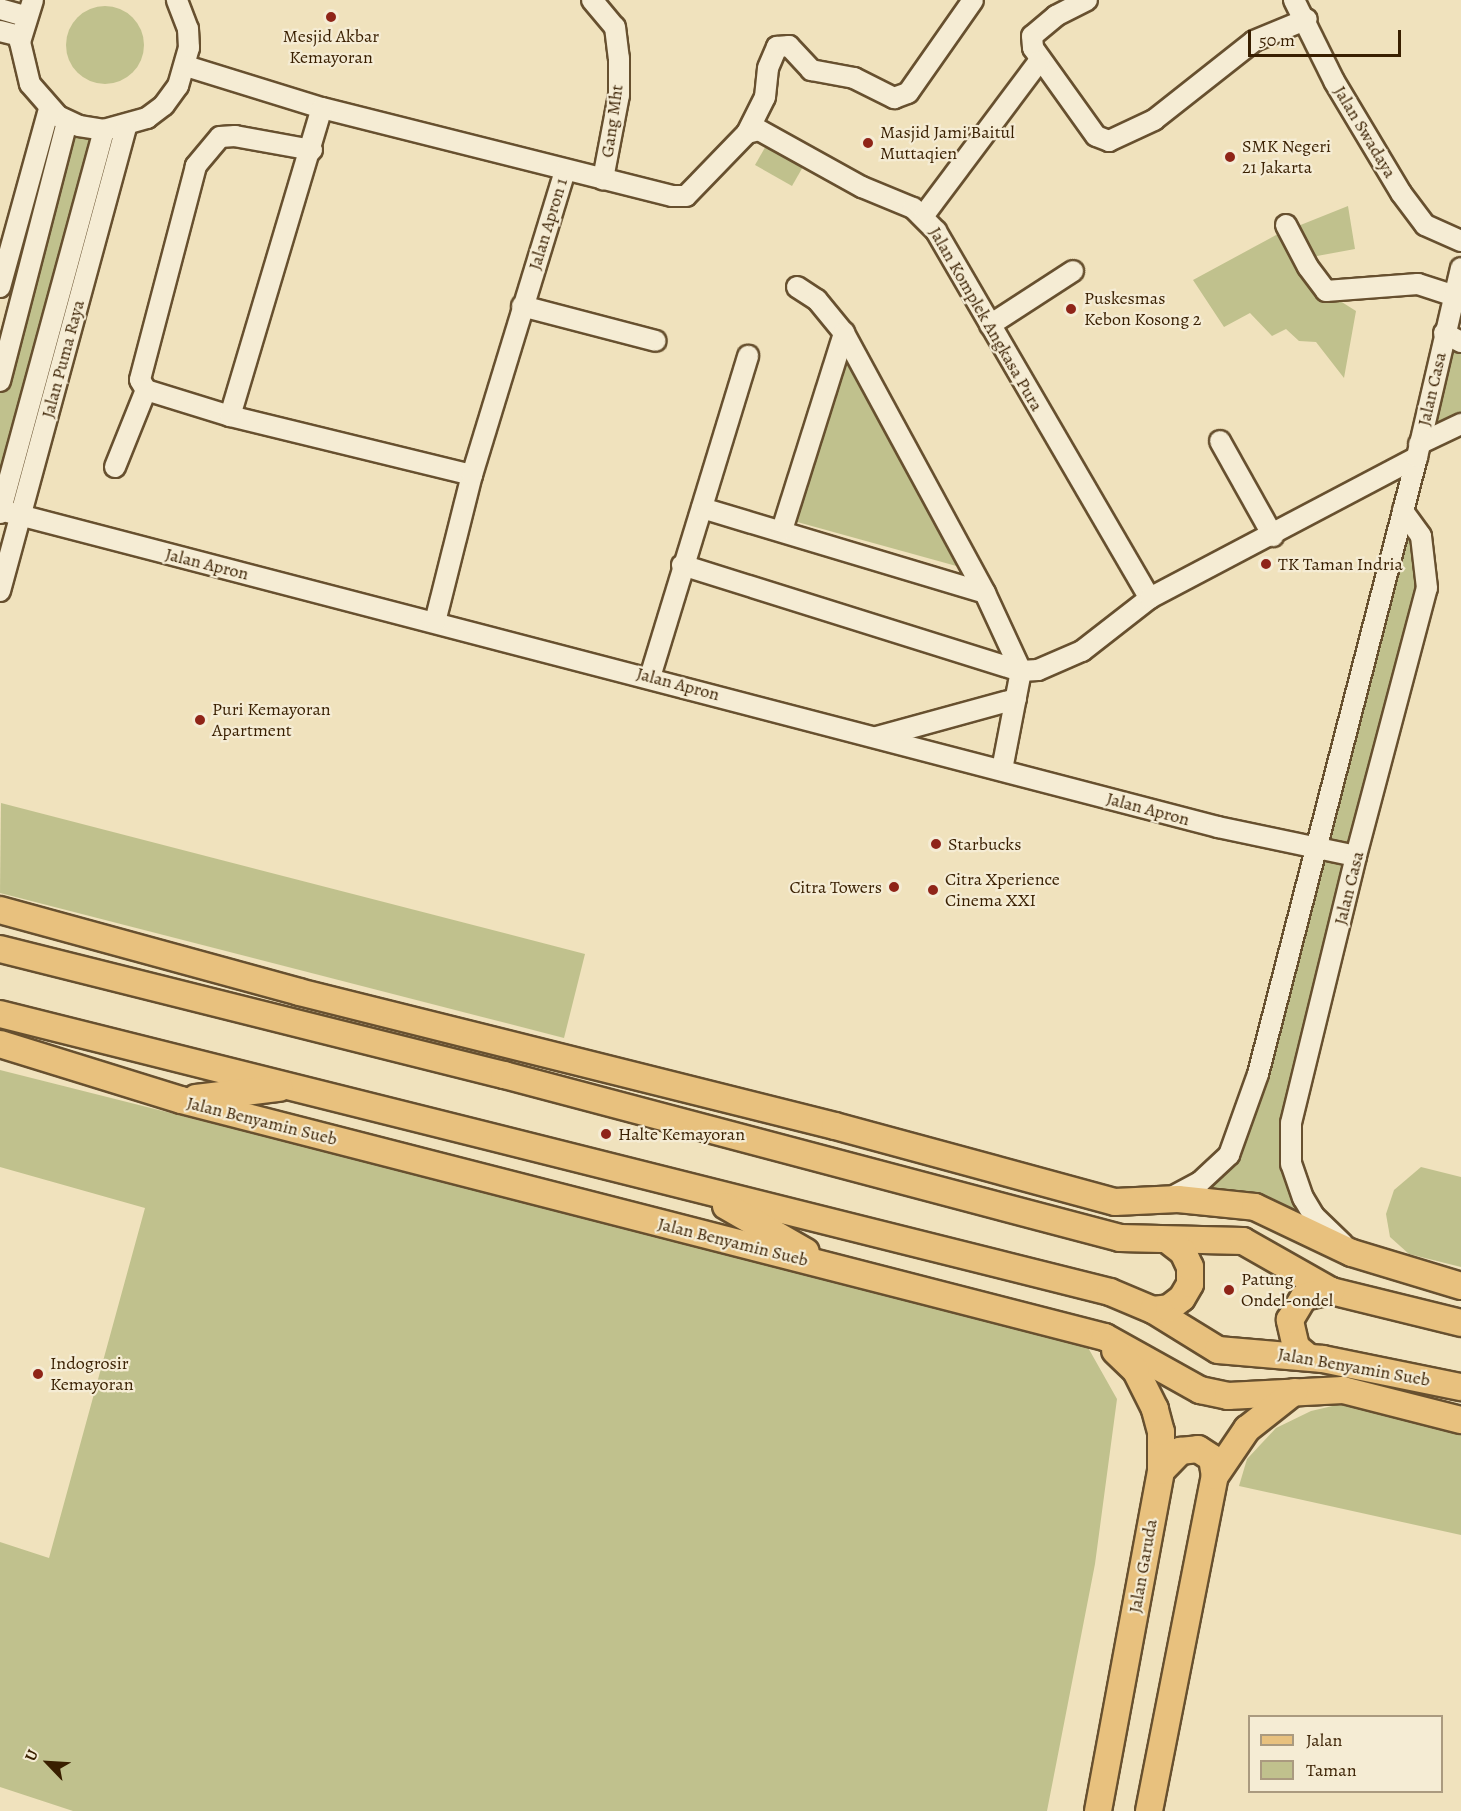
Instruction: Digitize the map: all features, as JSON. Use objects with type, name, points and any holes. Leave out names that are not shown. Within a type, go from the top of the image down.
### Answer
[{"type":"main road","points":[[0,910],[299,992],[545,1051],[1115,1202],[1167,1199],[1255,1207],[1352,1253],[1461,1286]]},
{"type":"main road","points":[[0,949],[504,1075],[964,1200],[1120,1238],[1170,1242],[1243,1241],[1331,1291],[1461,1323]]},
{"type":"main road","name":"Jalan Benyamin Sueb","points":[[0,1014],[296,1086],[699,1190],[1074,1282],[1153,1310],[1218,1350],[1306,1356],[1461,1386]]},
{"type":"main road","name":"Jalan Benyamin Sueb","points":[[0,1044],[181,1100],[1105,1337],[1200,1390],[1228,1396],[1343,1390],[1461,1420]]},
{"type":"main road","points":[[504,1075],[545,1051]]},
{"type":"main road","points":[[181,1100],[296,1086]]},
{"type":"main road","points":[[835,1126],[964,1200]]},
{"type":"main road","points":[[699,1190],[835,1268]]},
{"type":"main road","points":[[1153,1310],[1176,1303],[1190,1284],[1190,1267],[1183,1252],[1170,1242]]},
{"type":"main road","points":[[1306,1356],[1290,1334],[1292,1314],[1304,1297],[1331,1291]]},
{"type":"main road","name":"Jalan Garuda","points":[[1098,1811],[1161,1471],[1161,1432],[1155,1409],[1136,1371],[1105,1337]]},
{"type":"main road","points":[[1215,1476],[1247,1429],[1294,1392]]},
{"type":"main road","points":[[1149,1811],[1215,1476],[1212,1458],[1197,1449],[1180,1451],[1161,1471]]},
{"type":"street","points":[[0,9],[29,8],[20,36],[27,79],[49,109],[67,121],[104,130],[126,127],[164,105],[186,66],[188,29],[177,0]]},
{"type":"street","name":"Gang Mht","points":[[592,0],[615,27],[619,58],[619,95],[603,179]]},
{"type":"street","points":[[565,170],[672,196],[686,195],[747,133],[765,97],[768,68],[777,47],[789,46],[811,70],[854,78],[894,98],[908,93],[973,0]]},
{"type":"street","points":[[1087,0],[1056,16],[1032,36],[1039,61],[1096,136],[1109,141],[1154,120],[1254,41],[1306,19]]},
{"type":"street","name":"Jalan Swadaya","points":[[1294,0],[1306,19],[1334,81],[1401,193],[1425,225],[1461,241]]},
{"type":"street","points":[[0,31],[20,36]]},
{"type":"street","points":[[924,215],[1039,61]]},
{"type":"street","name":"Jalan Apron 1","points":[[186,66],[322,108],[565,170],[472,475],[435,622]]},
{"type":"street","points":[[231,416],[312,150],[322,108]]},
{"type":"street","points":[[0,287],[49,109]]},
{"type":"street","points":[[0,381],[67,121]]},
{"type":"street","name":"Jalan Puma Raya","points":[[0,591],[126,127]]},
{"type":"street","name":"Jalan Puma Raya","points":[[0,511],[104,130]]},
{"type":"street","name":"Jalan Komplek Angkasa Pura","points":[[747,133],[759,130],[862,187],[924,215],[1150,598]]},
{"type":"street","points":[[115,467],[146,390],[141,373],[196,166],[220,137],[235,136],[312,150]]},
{"type":"street","points":[[1286,225],[1308,267],[1326,291],[1418,284],[1452,295]]},
{"type":"street","name":"Jalan Casa","points":[[1167,1199],[1211,1174],[1234,1143],[1258,1074],[1418,450],[1453,337],[1452,295],[1461,268]]},
{"type":"street","points":[[990,325],[1073,271]]},
{"type":"street","points":[[797,287],[817,300],[844,333],[985,593],[1021,671],[1002,770]]},
{"type":"street","points":[[522,306],[656,341]]},
{"type":"street","points":[[782,530],[844,333]]},
{"type":"street","points":[[650,677],[682,565],[702,508],[748,356]]},
{"type":"street","points":[[146,390],[231,416],[472,475]]},
{"type":"street","points":[[682,565],[1021,671],[1038,670],[1082,651],[1150,598],[1273,536],[1310,511],[1461,424]]},
{"type":"street","points":[[1220,441],[1273,536]]},
{"type":"street","points":[[702,508],[782,530],[985,593]]},
{"type":"street","name":"Jalan Apron","points":[[0,511],[20,518],[650,677],[1218,827],[1356,856]]},
{"type":"street","name":"Jalan Casa","points":[[1352,1253],[1314,1216],[1303,1198],[1291,1164],[1290,1145],[1292,1123],[1356,856],[1427,588],[1421,536],[1403,511]]},
{"type":"street","points":[[876,737],[1016,699]]},
{"type":"green space","points":[[105,6],[120,9],[132,18],[141,30],[144,45],[141,60],[132,72],[120,81],[105,84],[90,81],[78,72],[69,60],[66,45],[69,30],[78,18],[90,9]]},
{"type":"green space","points":[[67,121],[104,130],[0,508],[0,369]]},
{"type":"green space","points":[[767,144],[804,165],[792,186],[755,165]]},
{"type":"green space","points":[[1348,206],[1355,249],[1317,256],[1302,277],[1356,311],[1344,378],[1316,342],[1299,341],[1286,329],[1272,336],[1250,313],[1224,327],[1193,280],[1278,234]]},
{"type":"green space","points":[[1444,333],[1461,342],[1461,423],[1419,444]]},
{"type":"green space","points":[[842,351],[960,567],[790,520]]},
{"type":"green space","points":[[1403,511],[1426,563],[1290,1145],[1314,1216],[1292,1223],[1167,1199],[1229,1155]]},
{"type":"green space","points":[[1,803],[585,954],[564,1038],[0,893]]},
{"type":"green space","points":[[0,1070],[1086,1344],[1117,1399],[1095,1564],[1047,1811],[73,1811],[0,1787],[0,1542],[49,1558],[145,1208],[0,1167]]},
{"type":"green space","points":[[1421,1167],[1461,1177],[1461,1267],[1409,1254],[1390,1237],[1386,1214],[1394,1190]]},
{"type":"green space","points":[[1341,1404],[1461,1435],[1461,1535],[1239,1486],[1247,1459],[1276,1428],[1311,1411]]},
{"type":"place","name":"Mesjid Akbar Kemayoran","points":[[331,17]]},
{"type":"place","name":"Masjid Jami'Baitul Muttaqien","points":[[868,143]]},
{"type":"place","name":"SMK Negeri 21 Jakarta","points":[[1230,157]]},
{"type":"place","name":"Puskesmas Kebon Kosong 2","points":[[1071,309]]},
{"type":"place","name":"TK Taman Indria","points":[[1266,564]]},
{"type":"place","name":"Puri Kemayoran Apartment","points":[[200,720]]},
{"type":"place","name":"Starbucks","points":[[936,844]]},
{"type":"place","name":"Citra Towers","points":[[894,887]]},
{"type":"place","name":"Citra Xperience Cinema XXI","points":[[933,890]]},
{"type":"place","name":"Halte Kemayoran","points":[[606,1134]]},
{"type":"place","name":"Patung Ondel-ondel","points":[[1229,1290]]},
{"type":"place","name":"Indogrosir Kemayoran","points":[[38,1374]]}]
